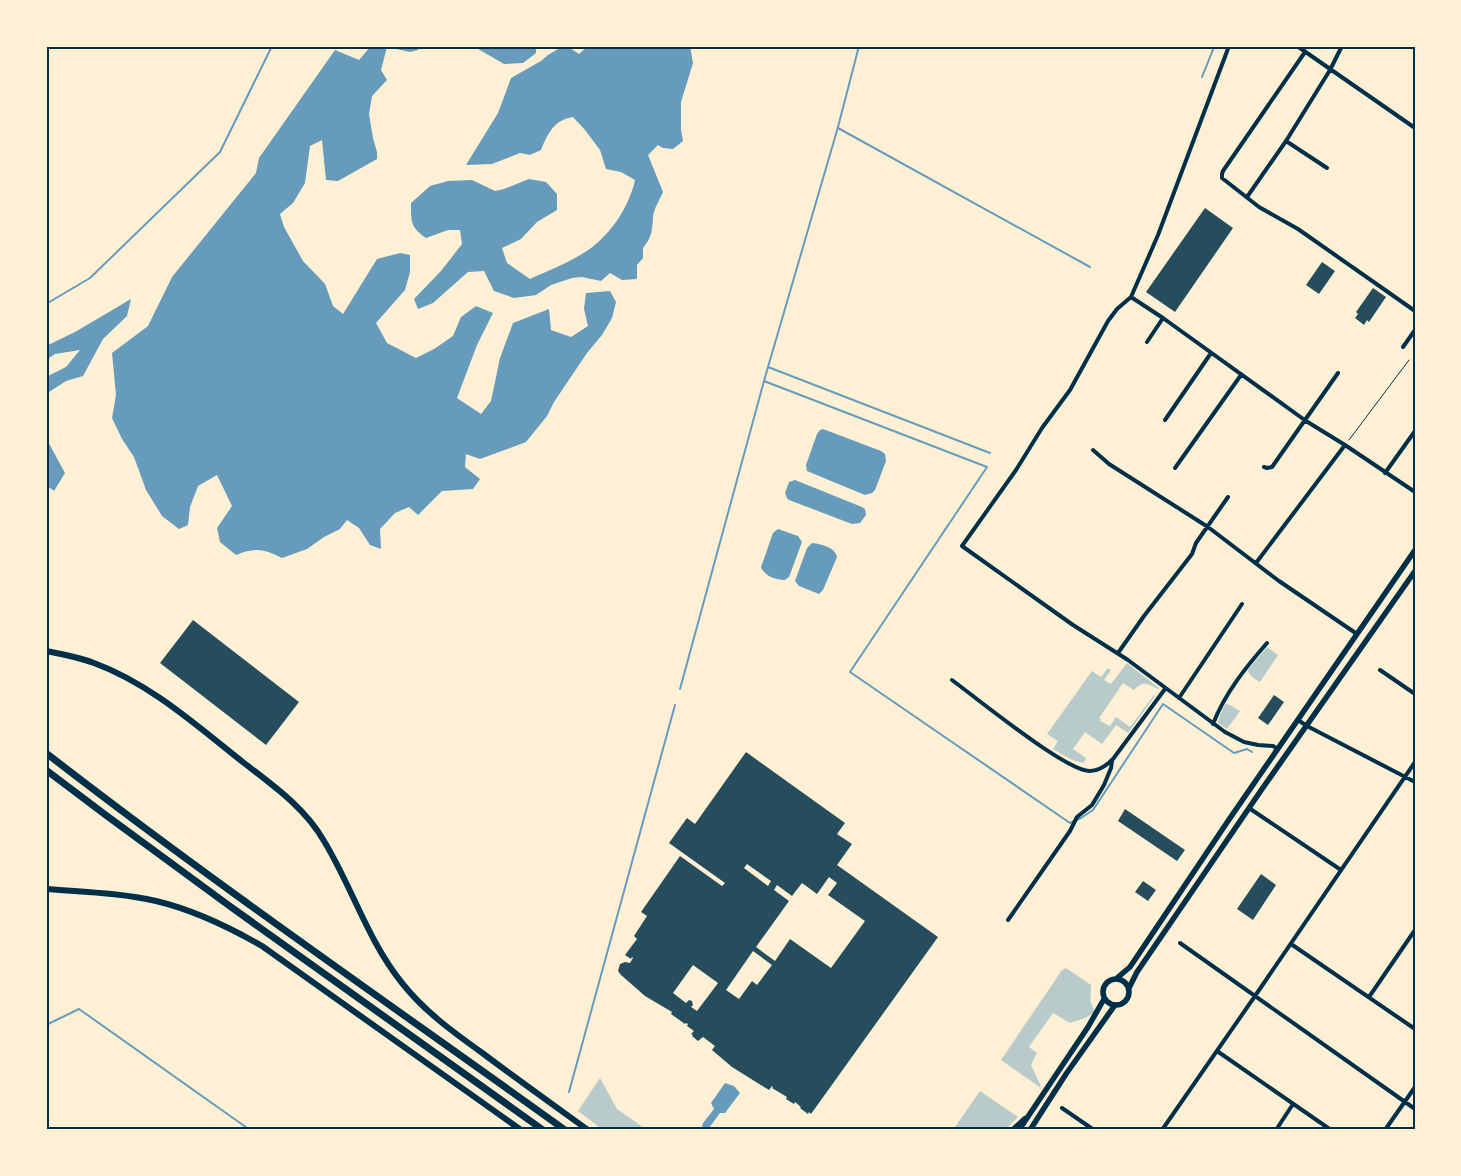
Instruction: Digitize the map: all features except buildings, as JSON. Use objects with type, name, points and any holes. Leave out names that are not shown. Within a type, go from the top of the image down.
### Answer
[{"type":"highway","points":[[46,753],[230,890],[565,1130]]},
{"type":"highway","points":[[46,770],[224,902],[543,1130]]},
{"type":"main road","points":[[1019,1130],[1088,1027],[1104,999],[1104,986],[1108,981],[1116,978],[1130,967],[1415,550]]},
{"type":"main road","points":[[1129,988],[1137,972],[1249,808],[1415,571]]},
{"type":"main road","points":[[46,651],[101,666],[154,694],[183,714],[293,803],[312,822],[324,841],[380,951],[407,990],[444,1025],[588,1130]]},
{"type":"main road","points":[[46,889],[98,893],[156,901],[194,913],[237,932],[262,946],[521,1130]]},
{"type":"main road","points":[[1104,999],[1115,1005],[1126,1000],[1130,992],[1129,988],[1125,981],[1116,978]]},
{"type":"main road","points":[[1031,1129],[1066,1074],[1115,1005]]},
{"type":"main road","points":[[1013,1130],[1025,1119]]},
{"type":"street","points":[[1229,46],[1167,212],[1130,297],[1108,321],[1070,390],[962,546],[1073,625],[1151,676],[1165,689],[1224,732],[1244,742],[1258,746],[1274,746],[1278,749]]},
{"type":"street","points":[[1297,46],[1415,128]]},
{"type":"street","points":[[1247,197],[1286,141],[1330,70],[1342,46]]},
{"type":"street","points":[[1305,52],[1222,174],[1222,178],[1259,207],[1305,234],[1415,311]]},
{"type":"street","points":[[1286,141],[1327,168]]},
{"type":"street","points":[[1130,297],[1163,318],[1306,421],[1346,445],[1415,492]]},
{"type":"street","points":[[1147,342],[1163,318]]},
{"type":"street","points":[[1403,347],[1415,330]]},
{"type":"street","points":[[1165,420],[1211,353]]},
{"type":"street","points":[[1264,467],[1272,467],[1338,373]]},
{"type":"street","points":[[1175,468],[1241,375]]},
{"type":"street","points":[[1385,473],[1415,431]]},
{"type":"street","points":[[1256,563],[1346,445]]},
{"type":"street","points":[[1093,450],[1109,464],[1208,527],[1304,599],[1357,634]]},
{"type":"street","points":[[1118,654],[1144,616],[1192,554],[1196,543],[1228,498]]},
{"type":"street","points":[[1179,698],[1242,604]]},
{"type":"street","points":[[1213,724],[1240,676],[1267,643]]},
{"type":"street","points":[[1380,670],[1415,694]]},
{"type":"street","points":[[952,680],[1035,742],[1072,766],[1090,771],[1106,766],[1112,760],[1165,689]]},
{"type":"street","points":[[1298,720],[1415,782]]},
{"type":"street","points":[[1008,920],[1077,817],[1092,805],[1104,785],[1112,760]]},
{"type":"street","points":[[1162,1130],[1415,762]]},
{"type":"street","points":[[1249,808],[1341,870]]},
{"type":"street","points":[[1369,997],[1415,930]]},
{"type":"street","points":[[1180,943],[1415,1109]]},
{"type":"street","points":[[1291,944],[1415,1029]]},
{"type":"street","points":[[1217,1051],[1331,1130]]},
{"type":"street","points":[[1385,1130],[1415,1087]]},
{"type":"street","points":[[1276,1130],[1294,1104]]},
{"type":"street","points":[[1062,1108],[1094,1130]]},
{"type":"path","points":[[1346,445],[1408,360]]},
{"type":"shaded area","points":[[1267,647],[1278,655],[1260,682],[1251,676],[1248,670]]},
{"type":"shaded area","points":[[1127,663],[1159,688],[1143,684],[1134,690],[1123,683],[1099,718],[1101,719],[1100,721],[1110,726],[1116,717],[1130,727],[1154,695],[1128,733],[1116,725],[1102,744],[1085,732],[1073,749],[1086,758],[1083,763],[1072,760],[1053,749],[1058,741],[1047,734],[1092,671],[1101,677],[1108,668],[1111,670],[1104,680],[1111,684]]},
{"type":"shaded area","points":[[1225,704],[1231,705],[1240,711],[1227,729],[1218,723]]},
{"type":"shaded area","points":[[1066,968],[1091,985],[1090,1000],[1095,1011],[1087,1017],[1070,1023],[1053,1013],[1029,1047],[1037,1053],[1031,1065],[1041,1088],[1001,1060],[1062,970]]},
{"type":"shaded area","points":[[600,1078],[617,1109],[647,1130],[603,1130],[578,1111]]},
{"type":"shaded area","points":[[980,1091],[1018,1117],[1005,1130],[953,1130]]},
{"type":"water","points":[[371,46],[420,46],[418,50],[410,52],[387,47],[381,70],[387,80],[372,96],[369,114],[377,159],[338,181],[326,180],[322,140],[310,146],[305,183],[293,203],[280,214],[284,227],[303,261],[325,284],[333,306],[343,314],[377,259],[400,253],[410,255],[410,272],[405,290],[376,323],[387,343],[416,358],[453,336],[461,317],[476,306],[493,313],[477,345],[457,398],[481,414],[491,401],[500,358],[513,323],[549,309],[551,330],[571,337],[588,326],[584,309],[586,293],[610,291],[616,302],[612,318],[554,402],[547,416],[526,442],[480,459],[466,454],[465,467],[480,479],[473,489],[442,491],[418,515],[409,507],[395,513],[380,529],[381,549],[370,545],[359,528],[347,520],[340,529],[307,549],[282,558],[260,550],[236,555],[220,542],[217,528],[232,506],[217,475],[198,486],[190,507],[188,525],[179,529],[162,516],[146,490],[134,457],[122,439],[112,418],[116,395],[112,353],[148,326],[172,277],[256,173],[259,158],[335,50],[359,60]]},
{"type":"water","points":[[473,46],[536,46],[536,53],[523,63],[504,64]]},
{"type":"water","points":[[563,46],[567,46],[579,54],[588,46],[690,46],[693,63],[681,102],[683,141],[673,149],[663,148],[658,145],[648,155],[663,192],[653,215],[650,237],[643,248],[643,258],[637,265],[637,279],[622,280],[610,273],[601,281],[582,277],[572,278],[551,285],[536,295],[514,298],[494,291],[484,271],[468,272],[433,303],[418,309],[414,299],[441,271],[462,244],[460,230],[448,230],[426,238],[414,227],[411,203],[430,186],[448,181],[472,180],[495,191],[529,179],[546,182],[557,194],[557,210],[537,222],[521,239],[502,248],[507,263],[530,279],[570,261],[591,248],[609,231],[622,212],[635,180],[621,172],[606,169],[600,150],[573,117],[556,124],[549,133],[541,150],[530,155],[520,153],[492,164],[466,165],[498,113],[511,78]]},
{"type":"water","points":[[131,299],[127,316],[103,339],[83,376],[66,381],[46,394],[46,377],[66,367],[80,350],[55,354],[46,360],[46,346],[75,332]]},
{"type":"water","points":[[823,429],[885,454],[886,461],[875,490],[872,493],[865,495],[807,471],[806,465],[817,434]]},
{"type":"water","points":[[46,438],[65,473],[54,491],[46,485]]},
{"type":"water","points":[[795,480],[862,507],[865,509],[866,515],[860,523],[852,524],[789,500],[785,493],[789,482]]},
{"type":"water","points":[[778,529],[798,536],[802,542],[789,577],[785,580],[771,577],[761,567],[773,533]]},
{"type":"water","points":[[812,543],[831,548],[837,557],[823,590],[819,594],[799,586],[795,581],[807,548]]},
{"type":"water","points":[[725,1083],[734,1086],[740,1093],[725,1113],[720,1113],[709,1128],[704,1129],[703,1123],[714,1109],[711,1103]]},
{"type":"waterway","points":[[46,304],[90,278],[220,152],[272,46]]},
{"type":"waterway","points":[[859,46],[838,127],[768,367],[990,453]]},
{"type":"waterway","points":[[1202,77],[1214,47],[1211,46]]},
{"type":"waterway","points":[[838,128],[1090,267]]},
{"type":"waterway","points":[[768,367],[764,381],[987,467],[850,672],[1070,823],[1093,810],[1163,704],[1234,753],[1247,749],[1252,752]]},
{"type":"waterway","points":[[680,689],[764,381]]},
{"type":"waterway","points":[[569,1092],[675,705]]},
{"type":"waterway","points":[[46,1025],[79,1009],[250,1130]]}]
